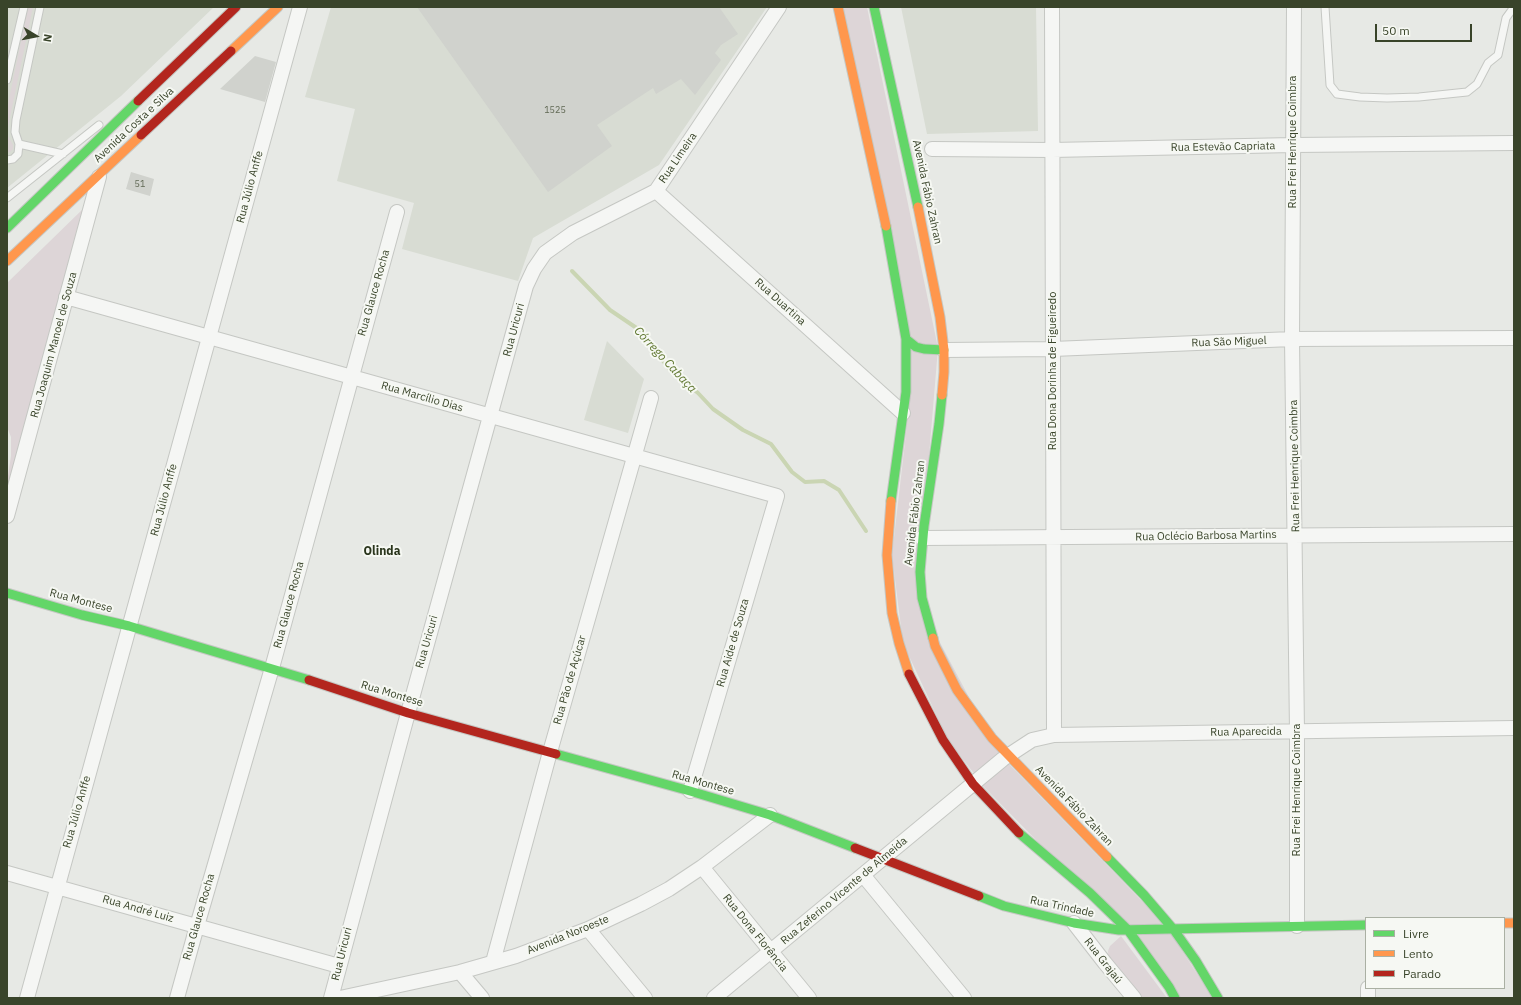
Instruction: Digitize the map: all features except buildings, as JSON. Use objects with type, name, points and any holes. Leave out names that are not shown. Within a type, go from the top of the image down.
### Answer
[{"type":"main road","name":"Avenida Costa e Silva","points":[[12,228],[134,105],[236,7]]},
{"type":"main road","name":"Avenida Costa e Silva","points":[[7,261],[278,7]]},
{"type":"main road","name":"Avenida Fábio Zahran","points":[[838,7],[889,239],[906,339],[906,392],[891,497],[887,555],[892,613],[899,642],[920,697],[943,740],[973,784],[1013,828],[1090,893],[1128,930],[1169,987],[1175,998]]},
{"type":"main road","name":"Avenida Fábio Zahran","points":[[874,7],[920,216],[940,317],[944,350],[944,372],[939,424],[922,538],[920,572],[922,598],[935,646],[957,690],[992,738],[1144,895],[1174,930],[1196,961],[1218,998]]},
{"type":"main road","points":[[12,228],[29,240]]},
{"type":"main road","points":[[906,339],[916,347],[944,350]]},
{"type":"main road","name":"Rua Montese","points":[[7,593],[82,615],[129,626],[272,668],[408,713],[690,791],[770,815]]},
{"type":"main road","name":"Rua Trindade","points":[[770,815],[1004,906],[1074,923],[1119,930],[1365,925]]},
{"type":"street","name":"Rua Júlio Anffe","points":[[27,995],[300,7]]},
{"type":"street","name":"Rua Limeira","points":[[526,286],[534,269],[545,253],[567,237],[656,192],[779,7]]},
{"type":"street","name":"Rua Dona Dorinha de Figueiredo","points":[[1052,7],[1054,735]]},
{"type":"street","name":"Rua Frei Henrique Coimbra","points":[[1294,7],[1292,339],[1298,732],[1297,926]]},
{"type":"street","name":"Rua Estevão Capriata","points":[[932,149],[1052,150],[1293,145],[1514,143]]},
{"type":"street","name":"Rua Joaquim Manoel de Souza","points":[[7,516],[100,174]]},
{"type":"street","name":"Rua Duartina","points":[[656,192],[903,413]]},
{"type":"street","name":"Rua Glauce Rocha","points":[[177,998],[272,668],[397,212]]},
{"type":"street","name":"Rua Uricuri","points":[[331,998],[338,966],[526,286]]},
{"type":"street","name":"Rua Marcílio Dias","points":[[66,298],[777,496]]},
{"type":"street","name":"Rua São Miguel","points":[[944,350],[1053,349],[1292,339],[1514,338]]},
{"type":"street","name":"Rua Pão de Açúcar","points":[[493,962],[550,752],[651,398]]},
{"type":"street","name":"Rua Aide de Souza","points":[[690,791],[777,496]]},
{"type":"street","name":"Rua Oclécio Barbosa Martins","points":[[922,538],[1514,534]]},
{"type":"street","name":"Rua Aparecida","points":[[1008,755],[1032,740],[1054,735],[1514,728]]},
{"type":"street","name":"Rua Zeferino Vicente de Almeida","points":[[714,998],[1008,755]]},
{"type":"street","name":"Avenida Noroeste","points":[[340,998],[460,972],[516,956],[588,929],[662,893],[702,867],[770,815]]},
{"type":"street","name":"Rua Dona Florência","points":[[702,867],[809,998]]},
{"type":"street","name":"Rua André Luiz","points":[[7,873],[338,966]]},
{"type":"street","points":[[863,875],[964,998]]},
{"type":"street","name":"Rua Grajaú","points":[[1074,923],[1134,998]]},
{"type":"street","points":[[588,929],[645,998]]},
{"type":"street","points":[[460,972],[482,998]]},
{"type":"lane","points":[[7,80],[24,7]]},
{"type":"lane","points":[[7,160],[13,159],[18,154],[19,144],[15,132],[16,120],[40,7]]},
{"type":"lane","points":[[1325,7],[1330,85],[1337,94],[1387,98],[1419,97],[1468,92],[1477,84],[1488,63],[1498,55],[1506,18],[1514,7]]},
{"type":"lane","points":[[7,198],[101,124],[134,105]]},
{"type":"lane","points":[[19,144],[63,154]]},
{"type":"shaded area","points":[[7,7],[214,7],[121,96],[7,188]]},
{"type":"shaded area","points":[[28,7],[33,7],[7,132],[7,109]]},
{"type":"shaded area","points":[[331,7],[767,7],[659,165],[533,238],[518,281],[402,249],[414,203],[337,181],[355,109],[305,97]]},
{"type":"shaded area","points":[[842,7],[867,7],[938,348],[917,599],[999,754],[976,776],[948,740],[903,643],[892,555],[911,390]]},
{"type":"shaded area","points":[[901,7],[1036,7],[1038,131],[927,134]]},
{"type":"shaded area","points":[[7,132],[13,145],[13,149],[7,153]]},
{"type":"shaded area","points":[[86,206],[7,497],[7,482],[11,456],[11,437],[7,427],[7,283]]},
{"type":"shaded area","points":[[607,341],[644,379],[628,433],[584,420]]},
{"type":"shaded area","points":[[1006,761],[1166,926],[1129,926],[1041,845],[980,783]]},
{"type":"shaded area","points":[[1169,931],[1213,998],[1181,998],[1136,933]]},
{"type":"shaded area","points":[[1121,936],[1167,998],[1138,998],[1109,964],[1108,951],[1110,946]]},
{"type":"waterway","name":"Córrego Cabaça","points":[[572,271],[610,310],[641,331],[670,370],[698,393],[713,409],[743,430],[771,444],[792,472],[805,482],[824,481],[839,490],[866,531]]},
{"type":"traffic: fast","points":[[874,7],[918,207]]},
{"type":"traffic: fast","points":[[7,228],[138,101]]},
{"type":"traffic: fast","points":[[886,226],[906,339],[906,392],[891,501]]},
{"type":"traffic: fast","points":[[906,339],[916,347],[944,350]]},
{"type":"traffic: fast","points":[[933,638],[922,598],[920,572],[924,526],[942,395]]},
{"type":"traffic: fast","points":[[7,593],[82,615],[129,626],[309,680]]},
{"type":"traffic: fast","points":[[556,754],[770,815],[855,848]]},
{"type":"traffic: fast","points":[[1019,833],[1090,893],[1128,930],[1169,987],[1175,998]]},
{"type":"traffic: fast","points":[[1107,857],[1144,895],[1174,930],[1196,961],[1218,998]]},
{"type":"traffic: fast","points":[[979,896],[1004,906],[1074,923],[1119,930],[1365,925]]},
{"type":"traffic: slow","points":[[231,51],[278,7]]},
{"type":"traffic: slow","points":[[838,7],[886,226]]},
{"type":"traffic: slow","points":[[7,261],[141,135]]},
{"type":"traffic: slow","points":[[918,207],[940,317],[944,350],[942,395]]},
{"type":"traffic: slow","points":[[891,501],[887,555],[892,613],[899,643],[909,674]]},
{"type":"traffic: slow","points":[[933,638],[935,646],[957,690],[992,738],[1107,857]]},
{"type":"traffic: slow","points":[[1505,923],[1514,923]]},
{"type":"traffic: jam","points":[[138,101],[236,7]]},
{"type":"traffic: jam","points":[[141,135],[231,51]]},
{"type":"traffic: jam","points":[[909,674],[943,740],[973,784],[1019,833]]},
{"type":"traffic: jam","points":[[309,680],[408,713],[556,754]]},
{"type":"traffic: jam","points":[[855,848],[979,896]]},
{"type":"district","name":"Olinda","points":[[382,552]]}]
